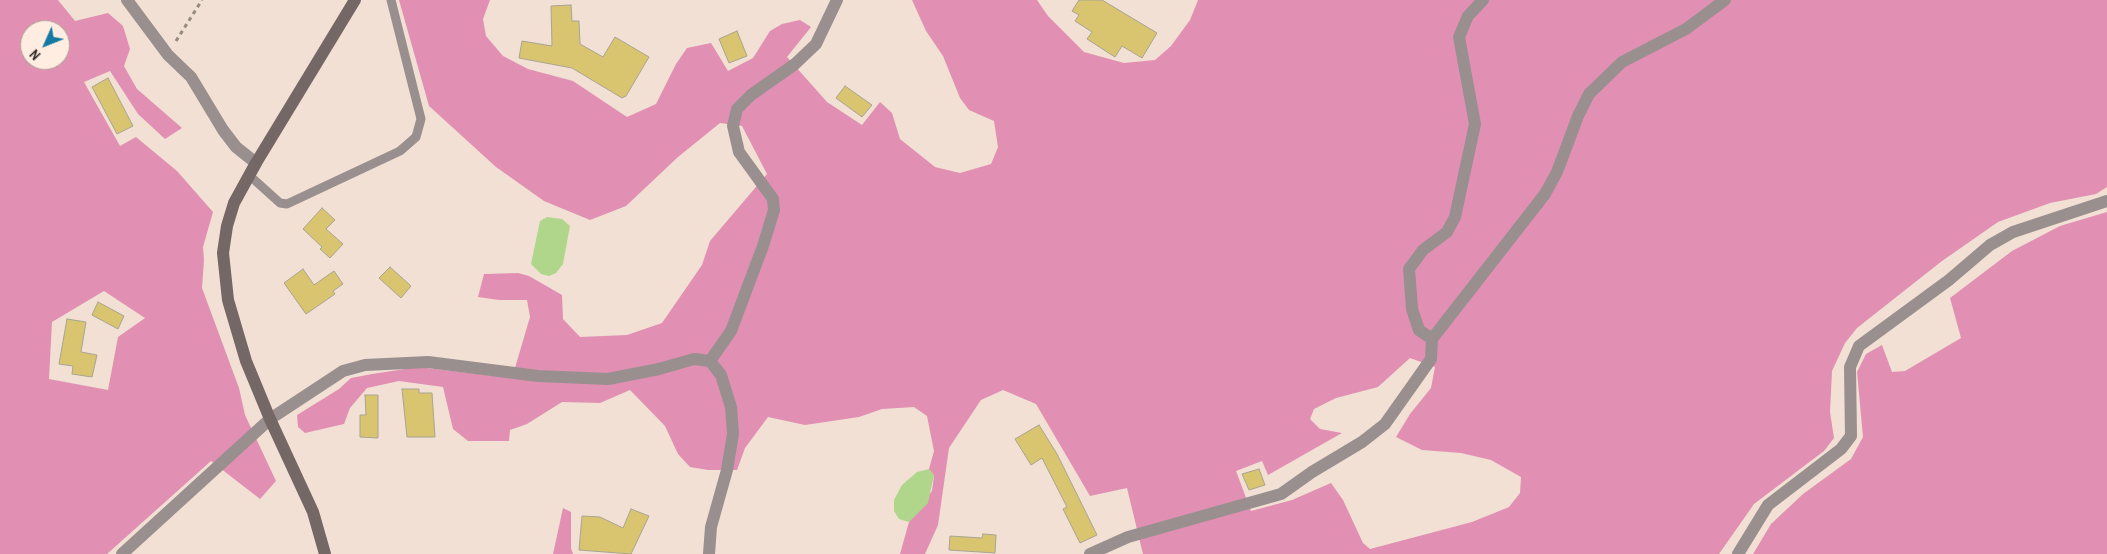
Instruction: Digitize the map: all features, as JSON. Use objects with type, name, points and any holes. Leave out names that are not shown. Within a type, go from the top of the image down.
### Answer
[{"type":"street","points":[[127,0],[168,55],[191,77],[223,130],[236,147],[256,163]]},
{"type":"street","points":[[325,554],[313,512],[270,419],[246,361],[228,300],[223,253],[227,226],[234,203],[256,163],[355,0]]},
{"type":"street","points":[[710,360],[731,331],[763,246],[774,210],[773,199],[739,152],[733,126],[737,109],[751,95],[795,64],[816,44],[837,0]]},
{"type":"street","points":[[1432,339],[1419,330],[1412,309],[1409,269],[1423,250],[1448,232],[1455,217],[1475,124],[1460,37],[1468,16],[1484,0]]},
{"type":"street","points":[[1090,554],[1128,537],[1281,494],[1312,472],[1362,442],[1386,424],[1430,359],[1432,339],[1545,194],[1557,172],[1578,116],[1589,94],[1622,62],[1686,29],[1726,0]]},
{"type":"street","points":[[1738,554],[1768,505],[1841,449],[1851,436],[1850,367],[1859,346],[1949,280],[1990,245],[2013,232],[2107,201]]},
{"type":"street","points":[[122,554],[270,419],[327,380],[343,372],[365,365],[428,362],[538,376],[608,379],[659,369],[694,359],[710,360]]},
{"type":"street","points":[[709,554],[712,527],[727,470],[733,434],[731,407],[721,375],[710,360]]},
{"type":"lane","points":[[250,176],[280,202],[287,204],[400,151],[416,137],[421,119],[391,0]]},
{"type":"path","points":[[168,55],[202,0]]},
{"type":"shaded area","points":[[0,0],[58,0],[75,21],[108,13],[123,26],[130,49],[124,66],[137,89],[182,128],[165,139],[138,114],[110,71],[84,82],[120,146],[136,137],[177,171],[213,212],[203,247],[202,288],[239,388],[245,415],[276,481],[260,499],[211,461],[107,554],[0,554]],"holes":[[[104,291],[145,318],[118,337],[108,390],[49,379],[52,322]]]},
{"type":"shaded area","points":[[399,0],[490,0],[483,19],[486,36],[503,56],[528,69],[573,81],[627,117],[656,104],[676,64],[687,48],[711,43],[728,71],[753,58],[770,31],[782,24],[800,20],[811,27],[787,57],[827,102],[862,125],[880,102],[892,113],[900,139],[935,167],[960,173],[991,164],[998,147],[994,121],[969,110],[960,98],[943,56],[926,31],[912,0],[1037,0],[1048,16],[1084,52],[1124,63],[1155,60],[1171,46],[1190,20],[1198,0],[2107,0],[2107,187],[2096,194],[2050,203],[1998,222],[1942,261],[1857,328],[1845,343],[1832,371],[1830,412],[1834,438],[1824,451],[1754,504],[1719,554],[1143,554],[1127,488],[1090,496],[1036,404],[1003,390],[981,400],[949,448],[938,525],[925,554],[900,554],[909,522],[932,491],[934,476],[929,469],[934,451],[927,416],[914,407],[882,409],[859,417],[805,425],[768,417],[745,448],[737,470],[708,470],[690,467],[678,454],[665,426],[630,390],[600,403],[562,402],[527,424],[510,430],[509,441],[468,441],[453,429],[443,387],[399,381],[367,388],[350,408],[344,424],[305,433],[298,427],[297,415],[339,389],[351,378],[418,367],[512,378],[530,317],[527,300],[499,300],[478,297],[484,274],[518,273],[529,276],[562,295],[563,319],[580,337],[627,335],[662,323],[702,265],[710,241],[767,174],[742,126],[720,123],[678,157],[626,206],[590,220],[544,201],[496,167],[429,106]],"holes":[[[1410,358],[1435,367],[1431,388],[1410,414],[1396,437],[1422,450],[1461,453],[1491,460],[1521,477],[1520,493],[1509,507],[1472,522],[1370,549],[1363,543],[1343,500],[1331,483],[1292,500],[1251,511],[1236,471],[1262,461],[1268,475],[1342,433],[1320,429],[1310,419],[1314,409],[1336,398],[1378,387]]]},
{"type":"shaded area","points":[[2107,212],[2107,554],[1753,554],[1771,524],[1803,494],[1851,459],[1863,437],[1857,372],[1866,354],[1882,345],[1892,372],[1905,371],[1961,338],[1950,298],[2012,251],[2060,226]]},
{"type":"shaded area","points":[[547,217],[562,219],[570,226],[563,264],[556,273],[549,276],[541,274],[531,264],[540,221]]},
{"type":"shaded area","points":[[929,469],[934,475],[928,503],[909,522],[899,519],[894,511],[894,500],[902,485],[917,472]]},
{"type":"shaded area","points":[[563,508],[571,512],[571,548],[573,554],[553,554]]},
{"type":"building","points":[[1079,0],[1102,0],[1157,33],[1142,58],[1122,46],[1115,57],[1087,39],[1092,32],[1075,21],[1079,15],[1072,11]]},
{"type":"building","points":[[571,5],[572,21],[579,21],[580,44],[603,57],[615,37],[649,57],[626,96],[622,98],[572,68],[519,58],[522,41],[552,46],[551,6]]},
{"type":"building","points":[[737,31],[747,56],[729,63],[719,39]]},
{"type":"building","points":[[108,78],[133,126],[117,134],[92,87]]},
{"type":"building","points":[[845,86],[872,105],[862,117],[836,98]]},
{"type":"building","points":[[322,208],[335,220],[326,229],[343,244],[330,258],[320,249],[322,247],[303,229]]},
{"type":"building","points":[[390,267],[411,286],[401,298],[379,278]]},
{"type":"building","points":[[303,269],[314,285],[334,271],[343,284],[333,291],[335,294],[306,314],[284,283]]},
{"type":"building","points":[[98,302],[124,316],[118,329],[92,315]]},
{"type":"building","points":[[67,319],[86,322],[81,352],[97,355],[92,377],[72,374],[73,366],[59,364]]},
{"type":"building","points":[[402,389],[419,389],[419,393],[432,393],[435,437],[407,437]]},
{"type":"building","points":[[365,395],[378,395],[378,438],[360,437],[360,415],[366,415]]},
{"type":"building","points":[[1039,425],[1057,454],[1097,535],[1080,543],[1063,509],[1067,507],[1042,458],[1031,465],[1015,439]]},
{"type":"building","points":[[1259,469],[1265,485],[1249,490],[1242,474]]},
{"type":"building","points":[[631,509],[649,516],[631,554],[579,550],[582,516],[600,517],[623,528]]},
{"type":"building","points":[[983,534],[996,535],[995,553],[949,550],[950,536],[982,538]]}]
